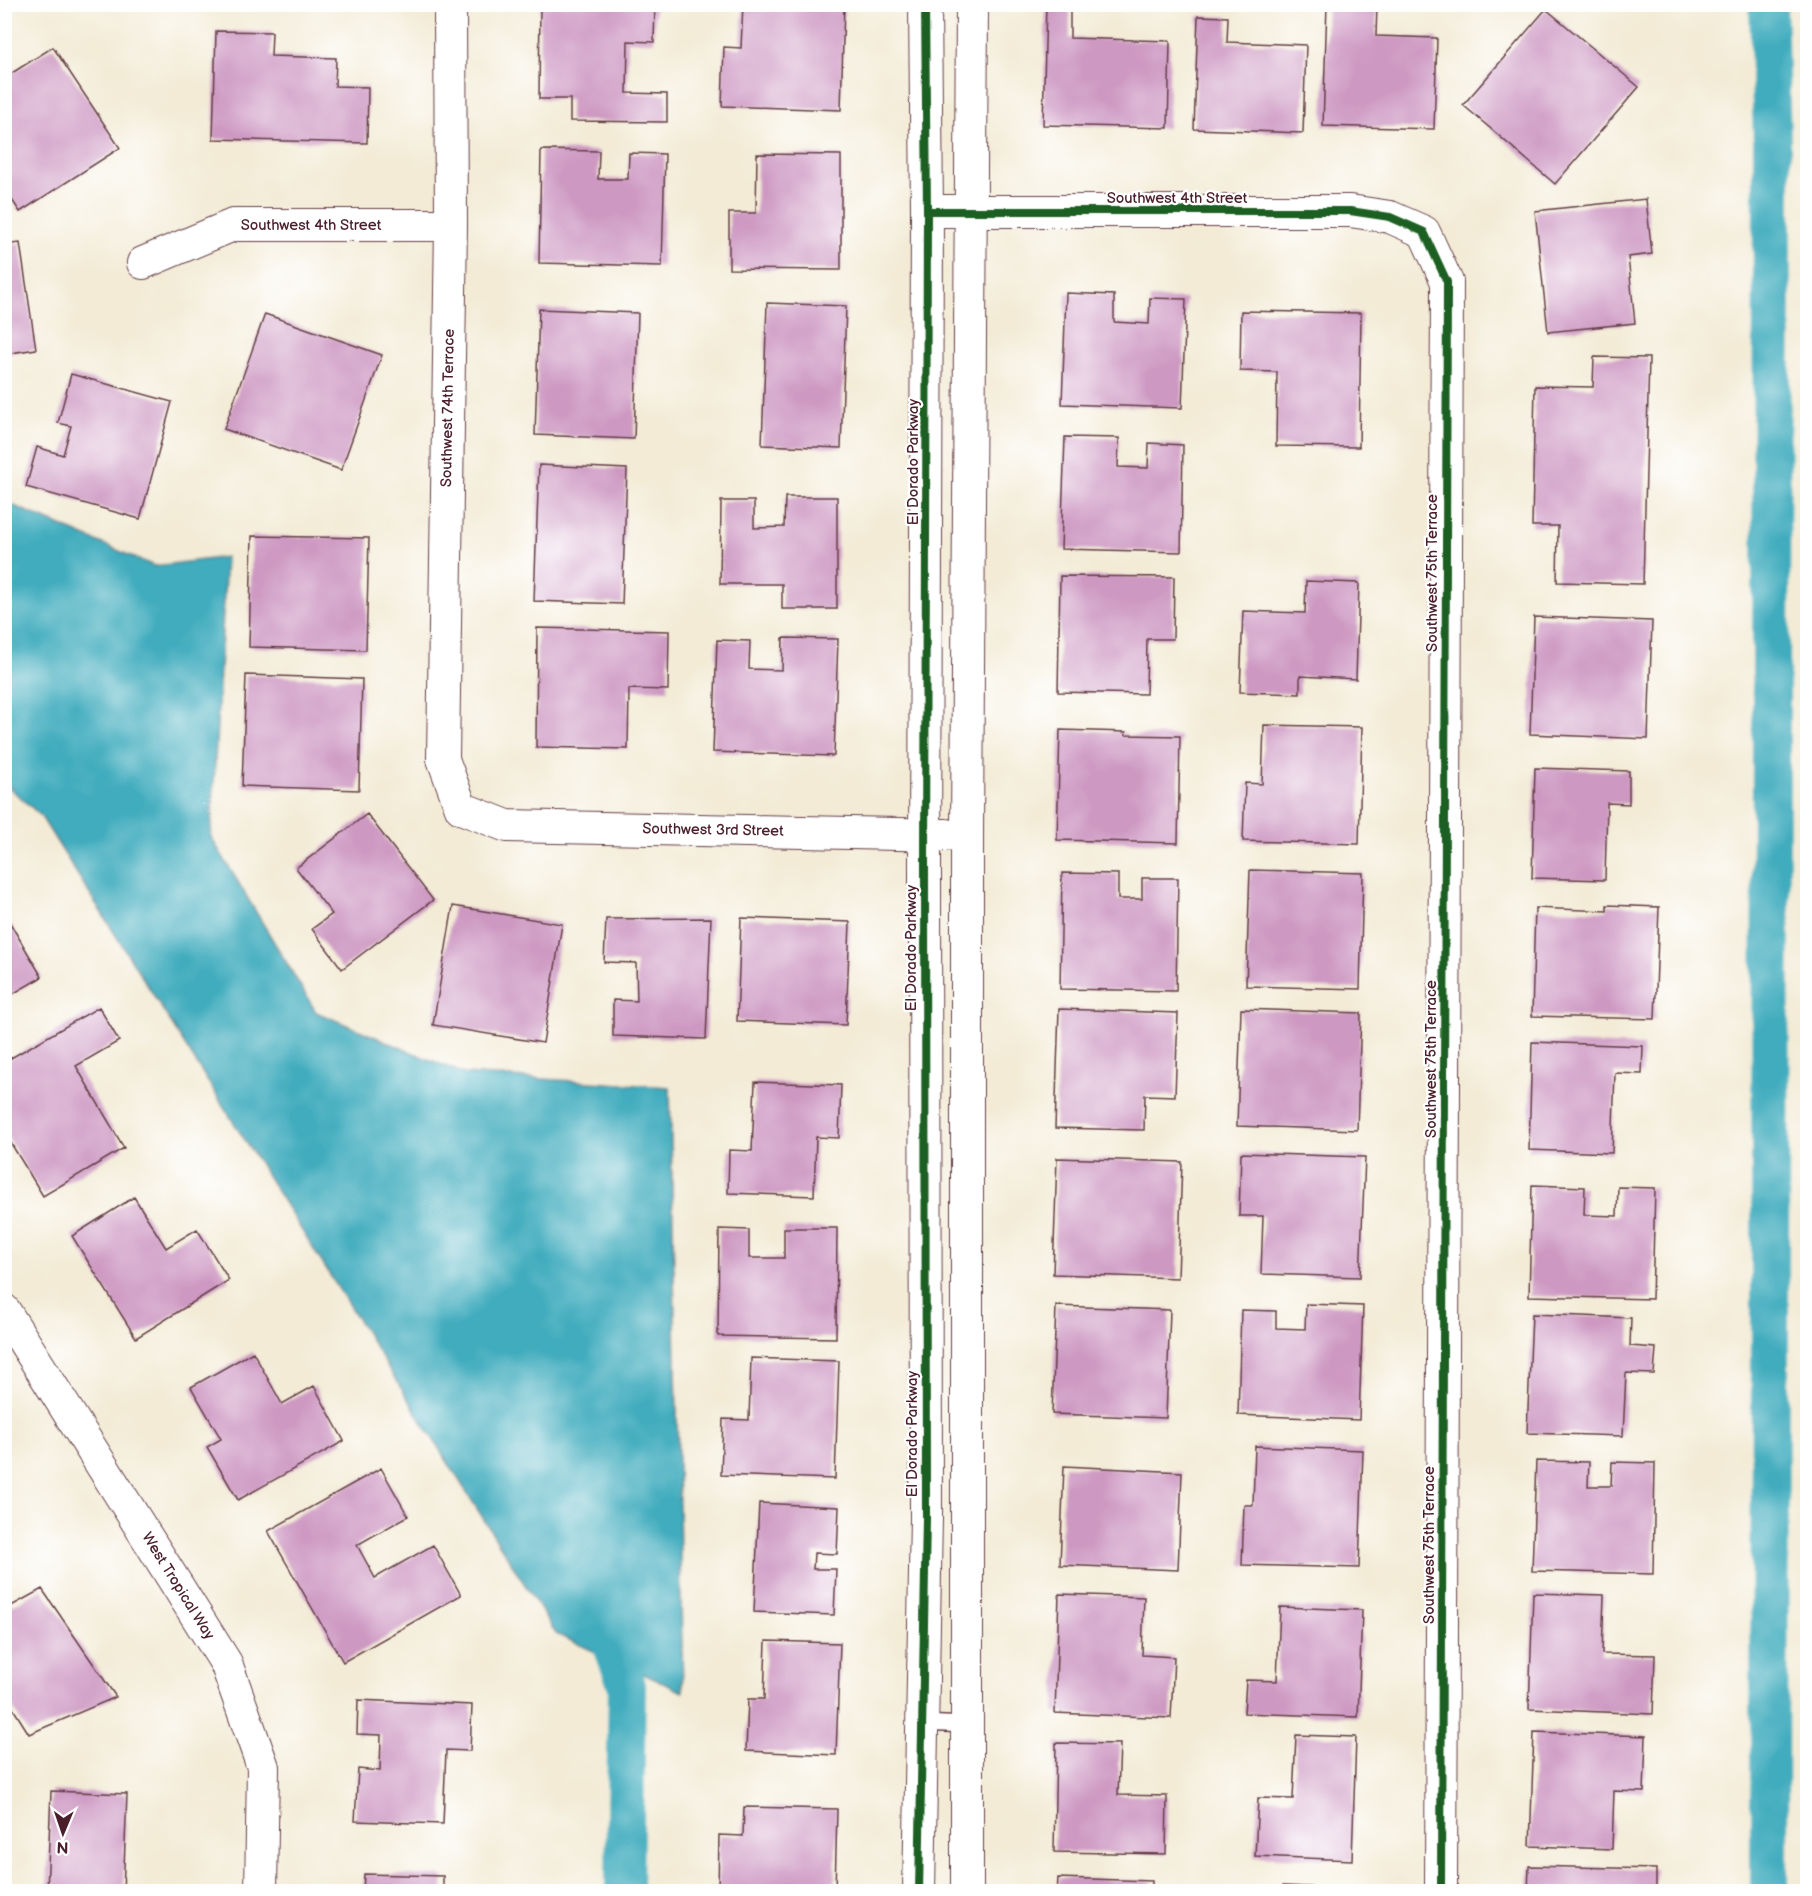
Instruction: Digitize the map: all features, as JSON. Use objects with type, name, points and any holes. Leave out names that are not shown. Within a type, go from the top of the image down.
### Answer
[{"type":"street","name":"Southwest 74th Terrace","points":[[450,4],[451,225],[443,759],[461,808]]},
{"type":"street","name":"El Dorado Parkway","points":[[919,1892],[926,1518],[927,212],[925,4]]},
{"type":"street","points":[[967,1892],[967,836],[972,4]]},
{"type":"street","name":"Southwest 4th Street","points":[[927,212],[1350,211],[1390,217],[1424,232]]},
{"type":"street","name":"Southwest 4th Street","points":[[143,263],[233,225],[451,225]]},
{"type":"street","name":"Southwest 75th Terrace","points":[[1424,232],[1447,282],[1441,1892]]},
{"type":"street","name":"Southwest 3rd Street","points":[[461,808],[507,826],[967,836]]},
{"type":"street","name":"West Tropical Way","points":[[4,1310],[226,1663],[263,1767],[261,1892]]},
{"type":"lane","points":[[922,1723],[967,1725]]},
{"type":"water","points":[[5,502],[154,566],[226,557],[211,837],[316,1012],[464,1074],[670,1087],[683,1692],[556,1634],[40,815],[5,784]]},
{"type":"building","points":[[540,4],[655,4],[654,42],[628,41],[627,93],[667,94],[667,122],[570,121],[570,99],[539,99]]},
{"type":"building","points":[[743,4],[844,4],[841,110],[722,106],[724,47],[741,48]]},
{"type":"building","points":[[1046,4],[1119,4],[1119,8],[1070,7],[1070,38],[1170,41],[1168,128],[1043,125]]},
{"type":"building","points":[[1327,5],[1377,7],[1376,36],[1437,38],[1434,129],[1323,126]]},
{"type":"building","points":[[1546,9],[1639,87],[1555,184],[1463,105]]},
{"type":"building","points":[[1198,16],[1228,17],[1227,42],[1306,45],[1303,133],[1194,129]]},
{"type":"building","points":[[216,31],[272,32],[271,56],[336,58],[335,86],[368,87],[367,143],[213,139]]},
{"type":"building","points":[[53,47],[120,148],[20,212],[4,188],[4,78]]},
{"type":"building","points":[[541,150],[599,151],[598,179],[628,179],[629,153],[665,154],[662,266],[539,263]]},
{"type":"building","points":[[757,154],[841,155],[841,270],[729,269],[729,213],[756,213]]},
{"type":"building","points":[[1646,199],[1652,254],[1628,257],[1635,323],[1548,332],[1535,211]]},
{"type":"building","points":[[20,243],[36,349],[4,354],[4,245]]},
{"type":"building","points":[[1066,293],[1114,295],[1114,322],[1149,324],[1150,298],[1186,299],[1182,408],[1062,404]]},
{"type":"building","points":[[767,303],[846,306],[841,448],[762,445]]},
{"type":"building","points":[[539,309],[638,313],[634,439],[535,435]]},
{"type":"building","points":[[1241,311],[1361,313],[1359,447],[1276,446],[1277,372],[1240,371]]},
{"type":"building","points":[[265,314],[382,355],[341,470],[224,429]]},
{"type":"building","points":[[1594,357],[1649,358],[1643,584],[1557,582],[1558,526],[1532,526],[1535,386],[1593,387]]},
{"type":"building","points":[[71,374],[172,402],[140,519],[26,487],[37,447],[63,455],[71,426],[58,423]]},
{"type":"building","points":[[1065,437],[1119,438],[1118,467],[1148,468],[1149,443],[1183,445],[1181,552],[1061,549]]},
{"type":"building","points":[[539,465],[627,469],[622,604],[534,601]]},
{"type":"building","points":[[785,497],[837,497],[837,609],[782,609],[782,584],[720,584],[721,501],[754,501],[754,528],[784,527]]},
{"type":"building","points":[[252,536],[369,538],[366,650],[249,647]]},
{"type":"building","points":[[1060,576],[1174,577],[1173,639],[1147,639],[1146,694],[1058,692]]},
{"type":"building","points":[[1306,581],[1359,583],[1356,679],[1300,676],[1300,694],[1240,692],[1243,611],[1305,613]]},
{"type":"building","points":[[1534,617],[1652,621],[1648,739],[1530,734]]},
{"type":"building","points":[[537,628],[669,631],[668,690],[629,689],[628,749],[536,747]]},
{"type":"building","points":[[783,638],[838,639],[834,756],[713,752],[717,640],[750,641],[749,669],[782,670]]},
{"type":"building","points":[[246,675],[362,679],[359,790],[242,786]]},
{"type":"building","points":[[1264,725],[1362,727],[1359,844],[1243,841],[1245,783],[1262,784]]},
{"type":"building","points":[[1060,730],[1180,736],[1178,843],[1057,840]]},
{"type":"building","points":[[1535,768],[1629,771],[1629,804],[1607,803],[1605,880],[1532,878]]},
{"type":"building","points":[[367,814],[433,900],[342,969],[312,929],[332,914],[296,868]]},
{"type":"building","points":[[1250,870],[1363,873],[1360,989],[1246,986]]},
{"type":"building","points":[[1062,873],[1118,874],[1118,899],[1142,899],[1142,878],[1178,878],[1176,991],[1060,989]]},
{"type":"building","points":[[1607,905],[1659,907],[1655,1019],[1532,1016],[1535,908],[1607,911]]},
{"type":"building","points":[[453,906],[562,924],[543,1043],[433,1025]]},
{"type":"building","points":[[711,918],[706,1039],[613,1036],[613,1000],[637,1001],[636,963],[604,962],[606,919]]},
{"type":"building","points":[[741,918],[850,922],[846,1025],[737,1021]]},
{"type":"building","points":[[10,923],[42,977],[4,999],[4,926]]},
{"type":"building","points":[[99,1007],[119,1041],[76,1066],[124,1148],[43,1196],[4,1132],[4,1062]]},
{"type":"building","points":[[1059,1009],[1178,1013],[1175,1096],[1145,1095],[1144,1130],[1055,1128]]},
{"type":"building","points":[[1241,1009],[1361,1013],[1357,1130],[1237,1126]]},
{"type":"building","points":[[1532,1042],[1643,1046],[1642,1074],[1615,1073],[1612,1153],[1529,1150]]},
{"type":"building","points":[[755,1082],[841,1085],[839,1138],[816,1137],[814,1196],[728,1193],[729,1150],[752,1151]]},
{"type":"building","points":[[1241,1153],[1365,1157],[1360,1277],[1261,1274],[1263,1216],[1239,1216]]},
{"type":"building","points":[[1057,1158],[1182,1162],[1178,1278],[1053,1274]]},
{"type":"building","points":[[1532,1185],[1585,1187],[1584,1215],[1617,1216],[1618,1187],[1655,1188],[1652,1299],[1529,1296]]},
{"type":"building","points":[[134,1197],[166,1248],[197,1229],[229,1280],[136,1338],[72,1236]]},
{"type":"building","points":[[784,1228],[837,1228],[836,1338],[718,1336],[719,1229],[749,1230],[749,1258],[784,1258]]},
{"type":"building","points":[[1306,1304],[1363,1306],[1359,1420],[1238,1415],[1241,1310],[1276,1311],[1276,1328],[1305,1329]]},
{"type":"building","points":[[1056,1306],[1170,1310],[1166,1418],[1052,1414]]},
{"type":"building","points":[[1532,1314],[1631,1318],[1630,1346],[1656,1348],[1654,1374],[1626,1373],[1623,1436],[1527,1433]]},
{"type":"building","points":[[253,1352],[282,1404],[314,1386],[344,1441],[238,1500],[207,1447],[221,1439],[191,1387]]},
{"type":"building","points":[[751,1358],[839,1361],[835,1479],[721,1475],[723,1419],[749,1420]]},
{"type":"building","points":[[1255,1446],[1363,1450],[1359,1568],[1242,1565],[1244,1505],[1253,1505]]},
{"type":"building","points":[[1536,1461],[1589,1462],[1588,1486],[1611,1486],[1612,1462],[1655,1463],[1653,1574],[1532,1571]]},
{"type":"building","points":[[1064,1466],[1182,1472],[1178,1570],[1060,1565]]},
{"type":"building","points":[[381,1468],[408,1516],[357,1545],[375,1578],[433,1545],[461,1595],[343,1662],[268,1531]]},
{"type":"building","points":[[759,1503],[839,1507],[837,1554],[814,1553],[813,1569],[836,1569],[834,1615],[754,1612]]},
{"type":"building","points":[[42,1589],[116,1697],[29,1734],[4,1694],[4,1610]]},
{"type":"building","points":[[1533,1593],[1604,1595],[1602,1654],[1655,1655],[1653,1714],[1529,1709]]},
{"type":"building","points":[[1059,1594],[1144,1597],[1142,1655],[1174,1657],[1171,1718],[1055,1713]]},
{"type":"building","points":[[1280,1607],[1362,1610],[1358,1717],[1244,1713],[1246,1680],[1277,1681]]},
{"type":"building","points":[[766,1641],[840,1643],[836,1755],[746,1751],[748,1699],[764,1699]]},
{"type":"building","points":[[358,1700],[472,1705],[470,1751],[446,1750],[443,1824],[355,1821],[358,1769],[380,1771],[381,1735],[357,1734]]},
{"type":"building","points":[[1534,1732],[1646,1736],[1644,1792],[1614,1791],[1612,1849],[1530,1846]]},
{"type":"building","points":[[1296,1735],[1356,1737],[1352,1860],[1255,1856],[1258,1798],[1293,1799]]},
{"type":"building","points":[[1056,1743],[1120,1744],[1118,1795],[1167,1796],[1166,1854],[1054,1852]]},
{"type":"building","points":[[51,1791],[127,1794],[123,1892],[47,1892]]},
{"type":"building","points":[[744,1807],[837,1809],[835,1892],[718,1892],[719,1835],[743,1836]]},
{"type":"building","points":[[1529,1866],[1656,1869],[1656,1892],[1528,1892]]},
{"type":"building","points":[[364,1874],[443,1876],[443,1892],[363,1892]]},
{"type":"building","points":[[1058,1878],[1152,1881],[1152,1892],[1057,1892]]},
{"type":"building","points":[[1283,1886],[1360,1889],[1360,1892],[1283,1892]]},
{"type":"waterway","points":[[1768,4],[1772,142],[1769,1892]]},
{"type":"waterway","points":[[601,1616],[627,1686],[624,1892]]},
{"type":"cycle path","points":[[919,1892],[926,1518],[927,211],[925,4]]},
{"type":"cycle path","points":[[927,211],[1350,211],[1390,217],[1424,232],[1447,282],[1441,1892]]}]
